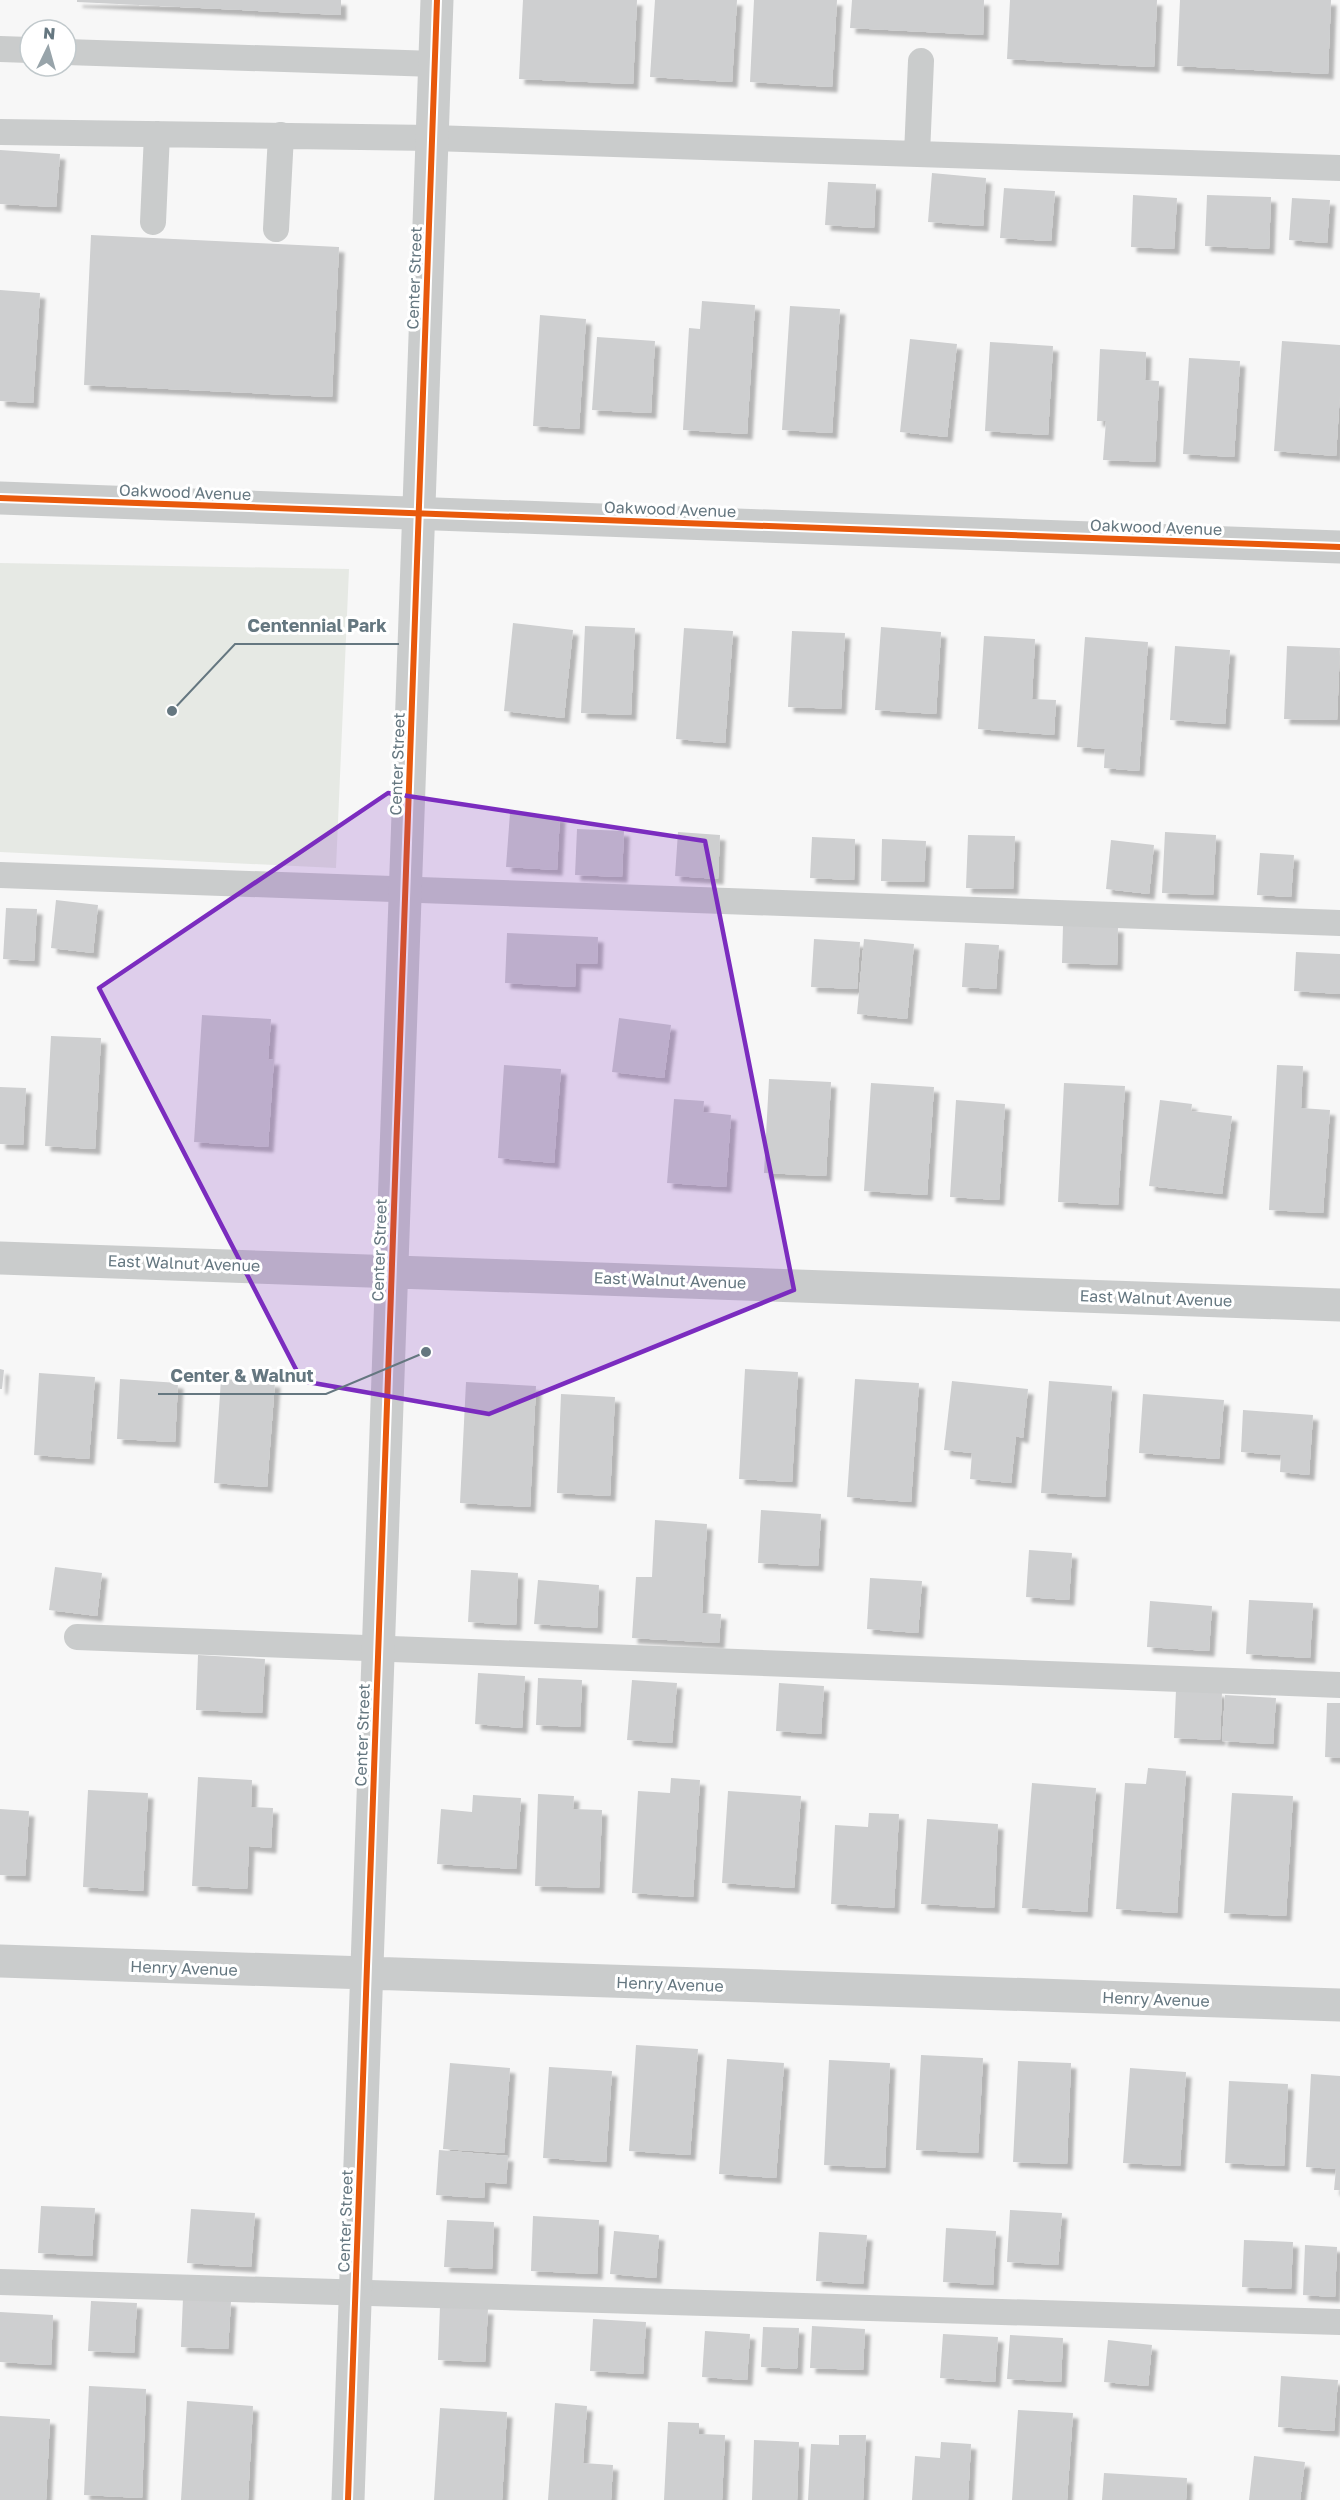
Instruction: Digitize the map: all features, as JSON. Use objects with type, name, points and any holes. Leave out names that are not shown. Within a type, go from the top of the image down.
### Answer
[{"type":"street","name":"Center Street","points":[[348,2500],[437,0]]},
{"type":"street","name":"Oakwood Avenue","points":[[0,498],[1340,547]]},
{"type":"street","name":"East Walnut Avenue","points":[[0,1258],[1340,1305]]},
{"type":"street","name":"Henry Avenue","points":[[0,1961],[1340,2005]]},
{"type":"lane","points":[[0,50],[18,50]]},
{"type":"lane","points":[[78,52],[435,64]]},
{"type":"lane","points":[[917,154],[921,61]]},
{"type":"lane","points":[[0,132],[432,138],[1340,168]]},
{"type":"lane","points":[[153,222],[157,134]]},
{"type":"lane","points":[[276,230],[281,135]]},
{"type":"lane","points":[[0,875],[1340,923]]},
{"type":"lane","points":[[77,1637],[1340,1685]]},
{"type":"lane","points":[[0,2282],[1340,2322]]},
{"type":"highlighted area","points":[[388,793],[705,841],[794,1290],[489,1414],[302,1381],[99,988]]},
{"type":"shaded area","points":[[0,563],[349,569],[336,868],[0,852]]},
{"type":"building","points":[[77,0],[341,0],[341,15],[77,2]]},
{"type":"building","points":[[523,0],[637,0],[633,84],[519,79]]},
{"type":"building","points":[[655,0],[737,0],[732,82],[650,77]]},
{"type":"building","points":[[754,0],[837,0],[832,87],[750,82]]},
{"type":"building","points":[[852,0],[984,0],[983,35],[850,28]]},
{"type":"building","points":[[1010,0],[1157,0],[1154,67],[1007,59]]},
{"type":"building","points":[[1180,0],[1331,0],[1328,74],[1177,66]]},
{"type":"building","points":[[0,150],[60,154],[56,207],[0,204]]},
{"type":"building","points":[[932,173],[986,178],[983,226],[928,222]]},
{"type":"building","points":[[828,182],[876,184],[874,228],[825,225]]},
{"type":"building","points":[[1004,188],[1055,191],[1051,241],[1000,238]]},
{"type":"building","points":[[1133,195],[1177,198],[1174,249],[1131,247]]},
{"type":"building","points":[[1207,195],[1271,197],[1269,249],[1205,246]]},
{"type":"building","points":[[1292,198],[1330,200],[1327,243],[1289,240]]},
{"type":"building","points":[[91,235],[339,247],[332,397],[84,385]]},
{"type":"building","points":[[0,290],[40,293],[33,403],[0,401]]},
{"type":"building","points":[[702,301],[755,305],[747,434],[683,430],[689,328],[700,329]]},
{"type":"building","points":[[790,306],[840,309],[832,433],[782,430]]},
{"type":"building","points":[[540,315],[586,319],[579,429],[533,426]]},
{"type":"building","points":[[597,337],[655,341],[651,413],[592,410]]},
{"type":"building","points":[[910,339],[957,344],[947,437],[900,432]]},
{"type":"building","points":[[1282,341],[1340,345],[1336,456],[1274,451]]},
{"type":"building","points":[[990,342],[1053,346],[1048,435],[985,431]]},
{"type":"building","points":[[1100,349],[1146,352],[1145,380],[1159,381],[1155,462],[1103,460],[1106,421],[1097,421]]},
{"type":"building","points":[[1189,358],[1240,361],[1234,457],[1183,454]]},
{"type":"building","points":[[513,623],[573,630],[564,718],[504,711]]},
{"type":"building","points":[[585,626],[635,628],[631,715],[581,713]]},
{"type":"building","points":[[881,627],[941,632],[936,714],[875,710]]},
{"type":"building","points":[[684,628],[733,631],[725,743],[676,739]]},
{"type":"building","points":[[792,631],[845,633],[841,709],[788,707]]},
{"type":"building","points":[[984,636],[1035,639],[1032,699],[1056,700],[1054,735],[978,729]]},
{"type":"building","points":[[1085,637],[1148,642],[1139,771],[1104,768],[1105,749],[1077,747]]},
{"type":"building","points":[[1175,646],[1230,650],[1225,724],[1170,720]]},
{"type":"building","points":[[1287,646],[1340,648],[1337,720],[1284,719]]},
{"type":"building","points":[[510,813],[560,816],[557,870],[506,867]]},
{"type":"building","points":[[577,829],[624,831],[622,877],[575,875]]},
{"type":"building","points":[[678,832],[720,835],[718,879],[675,876]]},
{"type":"building","points":[[1165,832],[1216,835],[1213,895],[1162,893]]},
{"type":"building","points":[[968,835],[1015,836],[1013,889],[966,888]]},
{"type":"building","points":[[812,837],[855,839],[854,880],[810,878]]},
{"type":"building","points":[[882,839],[926,841],[924,882],[881,881]]},
{"type":"building","points":[[1111,840],[1154,845],[1149,894],[1106,889]]},
{"type":"building","points":[[1260,853],[1294,855],[1291,897],[1257,895]]},
{"type":"building","points":[[56,900],[98,905],[93,953],[51,948]]},
{"type":"building","points":[[6,908],[37,909],[34,961],[3,959]]},
{"type":"building","points":[[1063,925],[1118,927],[1117,965],[1062,963]]},
{"type":"building","points":[[507,933],[598,937],[597,964],[576,963],[575,987],[505,983]]},
{"type":"building","points":[[814,939],[860,942],[857,989],[811,987]]},
{"type":"building","points":[[864,939],[914,944],[907,1019],[857,1014]]},
{"type":"building","points":[[965,943],[999,945],[996,989],[962,987]]},
{"type":"building","points":[[1296,952],[1340,954],[1340,994],[1294,991]]},
{"type":"building","points":[[202,1015],[271,1019],[268,1060],[274,1059],[268,1147],[194,1142]]},
{"type":"building","points":[[619,1018],[671,1025],[664,1078],[612,1072]]},
{"type":"building","points":[[51,1036],[101,1038],[95,1149],[45,1146]]},
{"type":"building","points":[[504,1065],[561,1069],[554,1163],[498,1158]]},
{"type":"building","points":[[1277,1065],[1303,1066],[1301,1108],[1330,1110],[1323,1213],[1269,1210]]},
{"type":"building","points":[[769,1079],[831,1082],[826,1176],[764,1173]]},
{"type":"building","points":[[871,1083],[934,1087],[927,1195],[864,1191]]},
{"type":"building","points":[[1064,1083],[1125,1086],[1118,1205],[1058,1202]]},
{"type":"building","points":[[0,1087],[26,1088],[23,1145],[0,1144]]},
{"type":"building","points":[[674,1099],[704,1101],[703,1112],[731,1115],[726,1187],[667,1183]]},
{"type":"building","points":[[956,1100],[1005,1104],[999,1200],[950,1197]]},
{"type":"building","points":[[1160,1100],[1192,1104],[1191,1111],[1232,1116],[1222,1194],[1149,1186]]},
{"type":"building","points":[[0,1369],[4,1370],[2,1389],[0,1389]]},
{"type":"building","points":[[745,1369],[798,1372],[792,1482],[739,1479]]},
{"type":"building","points":[[39,1373],[95,1377],[89,1459],[34,1455]]},
{"type":"building","points":[[120,1379],[178,1383],[175,1442],[117,1439]]},
{"type":"building","points":[[221,1379],[275,1382],[267,1487],[214,1483]]},
{"type":"building","points":[[855,1379],[919,1383],[911,1502],[847,1497]]},
{"type":"building","points":[[952,1381],[1028,1389],[1023,1438],[1016,1436],[1011,1483],[970,1479],[972,1453],[944,1450]]},
{"type":"building","points":[[1049,1381],[1112,1386],[1105,1497],[1041,1493]]},
{"type":"building","points":[[466,1382],[536,1386],[530,1507],[460,1503]]},
{"type":"building","points":[[561,1394],[615,1397],[610,1496],[557,1493]]},
{"type":"building","points":[[1143,1394],[1224,1400],[1219,1459],[1139,1453]]},
{"type":"building","points":[[1243,1410],[1313,1415],[1309,1475],[1280,1472],[1281,1455],[1241,1452]]},
{"type":"building","points":[[761,1510],[821,1514],[818,1566],[758,1563]]},
{"type":"building","points":[[655,1520],[707,1524],[702,1613],[721,1614],[719,1643],[632,1638],[636,1577],[652,1577]]},
{"type":"building","points":[[1029,1550],[1072,1553],[1069,1600],[1026,1597]]},
{"type":"building","points":[[55,1567],[102,1573],[97,1616],[49,1610]]},
{"type":"building","points":[[471,1570],[518,1573],[516,1625],[468,1622]]},
{"type":"building","points":[[870,1578],[922,1581],[918,1633],[867,1629]]},
{"type":"building","points":[[538,1580],[599,1585],[597,1628],[534,1624]]},
{"type":"building","points":[[1249,1600],[1313,1603],[1310,1658],[1246,1654]]},
{"type":"building","points":[[1150,1601],[1212,1606],[1209,1651],[1147,1647]]},
{"type":"building","points":[[198,1655],[265,1659],[262,1713],[196,1710]]},
{"type":"building","points":[[478,1673],[525,1676],[522,1728],[475,1724]]},
{"type":"building","points":[[538,1678],[582,1680],[580,1727],[536,1725]]},
{"type":"building","points":[[632,1680],[677,1683],[672,1743],[627,1740]]},
{"type":"building","points":[[779,1683],[824,1686],[821,1734],[776,1731]]},
{"type":"building","points":[[1176,1690],[1222,1692],[1220,1740],[1174,1738]]},
{"type":"building","points":[[1225,1695],[1276,1698],[1273,1744],[1222,1741]]},
{"type":"building","points":[[1327,1703],[1340,1703],[1340,1758],[1325,1757]]},
{"type":"building","points":[[1148,1768],[1186,1771],[1177,1913],[1116,1909],[1125,1783],[1146,1784]]},
{"type":"building","points":[[198,1777],[252,1780],[251,1807],[273,1808],[271,1848],[249,1846],[247,1889],[192,1886]]},
{"type":"building","points":[[671,1778],[700,1780],[693,1897],[632,1893],[638,1791],[670,1793]]},
{"type":"building","points":[[1032,1783],[1096,1788],[1087,1912],[1022,1908]]},
{"type":"building","points":[[88,1790],[148,1793],[143,1891],[83,1887]]},
{"type":"building","points":[[728,1791],[801,1796],[794,1888],[722,1883]]},
{"type":"building","points":[[1232,1793],[1293,1796],[1286,1916],[1224,1913]]},
{"type":"building","points":[[538,1794],[574,1796],[573,1809],[602,1810],[599,1888],[535,1886]]},
{"type":"building","points":[[473,1795],[521,1798],[516,1869],[437,1864],[441,1809],[472,1812]]},
{"type":"building","points":[[0,1809],[29,1811],[25,1876],[0,1875]]},
{"type":"building","points":[[869,1813],[899,1814],[894,1908],[831,1904],[835,1825],[868,1827]]},
{"type":"building","points":[[927,1819],[998,1824],[994,1908],[921,1904]]},
{"type":"building","points":[[636,2045],[698,2049],[690,2155],[629,2151]]},
{"type":"building","points":[[921,2055],[983,2058],[978,2153],[916,2150]]},
{"type":"building","points":[[727,2059],[784,2063],[776,2178],[719,2174]]},
{"type":"building","points":[[829,2060],[890,2063],[885,2168],[824,2165]]},
{"type":"building","points":[[1018,2061],[1071,2063],[1067,2164],[1013,2162]]},
{"type":"building","points":[[450,2063],[510,2068],[504,2153],[443,2149]]},
{"type":"building","points":[[549,2067],[612,2071],[606,2162],[543,2158]]},
{"type":"building","points":[[1130,2068],[1186,2072],[1180,2166],[1123,2163]]},
{"type":"building","points":[[1311,2074],[1340,2076],[1340,2190],[1334,2190],[1336,2169],[1306,2167]]},
{"type":"building","points":[[1229,2081],[1288,2084],[1284,2166],[1225,2163]]},
{"type":"building","points":[[439,2150],[508,2156],[506,2184],[485,2182],[484,2198],[436,2195]]},
{"type":"building","points":[[41,2206],[95,2208],[92,2256],[38,2253]]},
{"type":"building","points":[[191,2209],[255,2213],[251,2267],[187,2263]]},
{"type":"building","points":[[1010,2210],[1062,2213],[1058,2265],[1007,2262]]},
{"type":"building","points":[[533,2216],[599,2220],[597,2274],[531,2271]]},
{"type":"building","points":[[447,2220],[494,2222],[492,2269],[444,2267]]},
{"type":"building","points":[[946,2228],[996,2231],[993,2285],[943,2282]]},
{"type":"building","points":[[614,2231],[659,2235],[656,2278],[610,2274]]},
{"type":"building","points":[[819,2232],[867,2235],[863,2284],[816,2281]]},
{"type":"building","points":[[1244,2240],[1293,2242],[1291,2289],[1242,2287]]},
{"type":"building","points":[[1305,2245],[1337,2247],[1335,2297],[1303,2295]]},
{"type":"building","points":[[183,2298],[231,2301],[228,2349],[181,2347]]},
{"type":"building","points":[[91,2301],[137,2303],[134,2353],[88,2351]]},
{"type":"building","points":[[440,2306],[488,2309],[485,2362],[438,2360]]},
{"type":"building","points":[[0,2312],[53,2315],[51,2365],[0,2362]]},
{"type":"building","points":[[593,2319],[646,2322],[643,2374],[590,2371]]},
{"type":"building","points":[[812,2326],[865,2329],[863,2370],[810,2368]]},
{"type":"building","points":[[763,2327],[799,2328],[797,2369],[761,2367]]},
{"type":"building","points":[[705,2331],[750,2334],[747,2380],[702,2377]]},
{"type":"building","points":[[943,2334],[998,2337],[995,2382],[940,2378]]},
{"type":"building","points":[[1010,2335],[1063,2338],[1061,2382],[1007,2379]]},
{"type":"building","points":[[1108,2340],[1152,2345],[1148,2386],[1104,2382]]},
{"type":"building","points":[[1281,2376],[1338,2380],[1334,2431],[1278,2427]]},
{"type":"building","points":[[89,2386],[146,2389],[142,2498],[84,2495]]},
{"type":"building","points":[[187,2401],[253,2406],[248,2500],[181,2500]]},
{"type":"building","points":[[555,2403],[587,2406],[583,2463],[613,2465],[611,2500],[548,2500]]},
{"type":"building","points":[[440,2408],[507,2412],[502,2500],[434,2500]]},
{"type":"building","points":[[1018,2410],[1073,2413],[1067,2500],[1012,2500]]},
{"type":"building","points":[[0,2416],[50,2419],[46,2500],[0,2500]]},
{"type":"building","points":[[668,2422],[699,2423],[699,2434],[725,2435],[722,2500],[664,2500]]},
{"type":"building","points":[[839,2435],[866,2435],[863,2500],[808,2500],[811,2444],[839,2445]]},
{"type":"building","points":[[754,2440],[799,2442],[797,2500],[752,2500]]},
{"type":"building","points":[[941,2442],[971,2444],[968,2500],[912,2500],[915,2456],[940,2458]]},
{"type":"building","points":[[1254,2456],[1305,2462],[1300,2500],[1249,2500]]},
{"type":"building","points":[[1104,2473],[1187,2478],[1186,2500],[1102,2500]]},
{"type":"cycle path","points":[[348,2500],[437,0]]},
{"type":"cycle path","points":[[0,498],[1340,547]]},
{"type":"place","name":"Centennial Park","points":[[172,711]]},
{"type":"place","name":"Center & Walnut","points":[[426,1352]]}]
